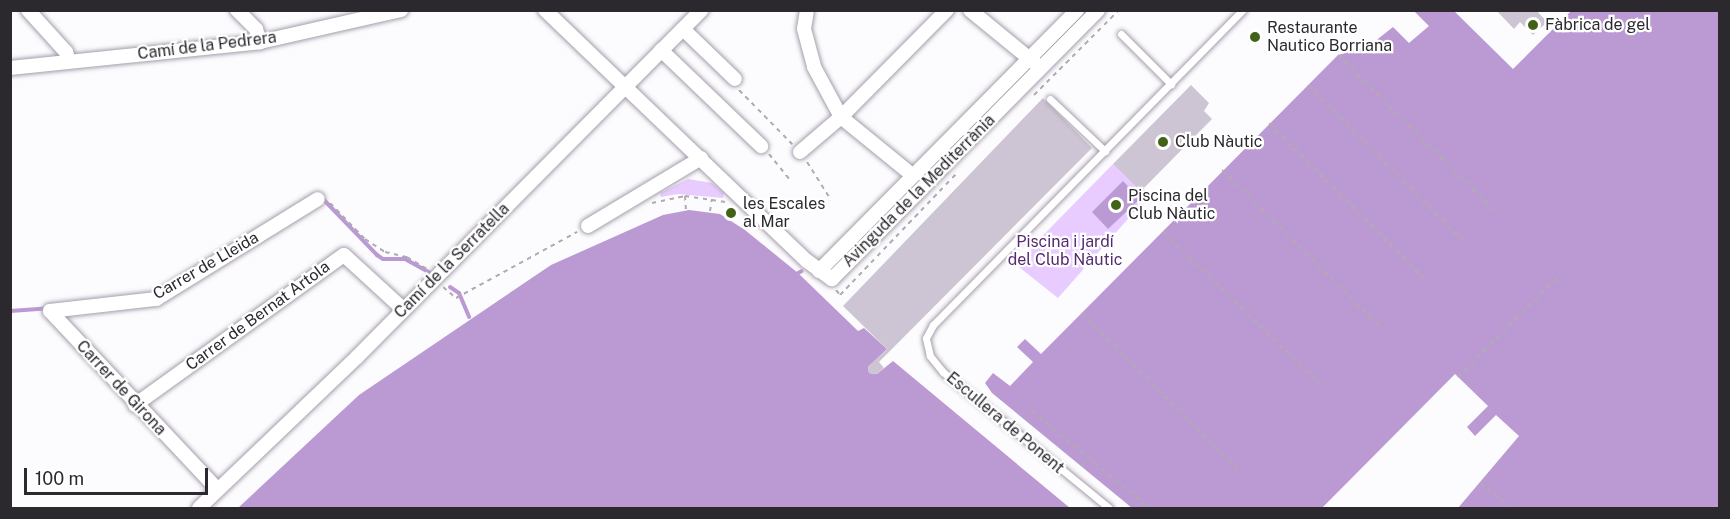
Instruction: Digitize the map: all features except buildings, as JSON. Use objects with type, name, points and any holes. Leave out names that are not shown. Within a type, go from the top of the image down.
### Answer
[{"type":"street","points":[[28,10],[66,52],[69,62]]},
{"type":"street","points":[[237,10],[256,29],[260,42]]},
{"type":"street","name":"Camí de la Pedrera","points":[[10,68],[260,42],[401,10]]},
{"type":"street","points":[[545,10],[819,271]]},
{"type":"street","name":"Camí de la Serratella","points":[[199,508],[436,278],[701,10]]},
{"type":"street","points":[[807,10],[804,28],[814,68],[841,117],[912,176]]},
{"type":"street","points":[[800,152],[841,117],[947,10]]},
{"type":"street","points":[[970,10],[1041,68]]},
{"type":"street","name":"Avinguda de la Mediterrània","points":[[1077,10],[819,271],[832,279],[1098,10]]},
{"type":"street","points":[[683,29],[735,79]]},
{"type":"street","points":[[661,50],[761,146]]},
{"type":"street","points":[[588,226],[701,158]]},
{"type":"street","name":"Carrer de Lleida","points":[[50,311],[156,299],[318,199]]},
{"type":"street","name":"Carrer de Bernat Artola","points":[[135,405],[344,255],[404,309]]},
{"type":"street","name":"Carrer de Girona","points":[[50,311],[135,405],[218,490]]},
{"type":"lane","points":[[1050,99],[1105,151],[1243,10]]},
{"type":"lane","points":[[1121,34],[1171,84]]},
{"type":"lane","name":"Escullera de Ponent","points":[[1105,151],[933,325],[926,338],[928,347],[943,372],[1109,508]]},
{"type":"path","points":[[1338,55],[1494,210]]},
{"type":"path","points":[[735,79],[732,83],[800,152],[831,200]]},
{"type":"path","points":[[1308,85],[1464,242]]},
{"type":"path","points":[[1269,123],[1426,280]]},
{"type":"path","points":[[761,146],[789,178]]},
{"type":"path","points":[[1222,170],[1379,326]]},
{"type":"path","points":[[685,196],[686,210]]},
{"type":"path","points":[[651,204],[685,196],[712,198],[736,206],[744,212]]},
{"type":"path","points":[[318,199],[325,198],[365,239],[386,252],[407,257],[436,278],[456,298],[588,226]]},
{"type":"path","points":[[710,211],[712,198]]},
{"type":"path","points":[[730,219],[736,206]]},
{"type":"path","points":[[1163,232],[1322,386]]},
{"type":"path","points":[[1458,377],[1561,274]]},
{"type":"path","points":[[1082,313],[1240,471]]},
{"type":"path","points":[[1032,411],[1149,508]]},
{"type":"path","points":[[1081,466],[1088,458]]},
{"type":"path","points":[[1480,483],[1511,508]]},
{"type":"green space","name":"Piscina i jardí del Club Nàutic","points":[[1113,164],[1150,194],[1058,298],[1015,264]]},
{"type":"green space","points":[[688,179],[712,183],[724,193],[723,198],[678,194],[661,197],[660,193]]},
{"type":"shaded area","points":[[1414,11],[1454,11],[1513,69],[1571,11],[1719,11],[1719,508],[1458,508],[1519,436],[1496,415],[1475,436],[1467,427],[1488,406],[1455,374],[1322,508],[1132,508],[992,393],[985,383],[993,373],[1010,386],[1033,362],[1017,347],[1025,339],[1041,354],[1338,55],[1369,46],[1393,27],[1409,43],[1429,26]]},
{"type":"shaded area","name":"Piscina del Club Nàutic","points":[[1123,181],[1140,199],[1108,229],[1092,212]]},
{"type":"shaded area","points":[[689,210],[720,214],[745,230],[798,273],[858,331],[864,328],[887,349],[868,367],[869,373],[877,374],[893,361],[1070,508],[238,508],[359,395],[551,265],[663,215]]},
{"type":"waterway","points":[[323,199],[377,255],[383,259],[405,259],[430,273]]},
{"type":"waterway","points":[[798,273],[802,271]]},
{"type":"waterway","points":[[450,287],[459,293],[469,317]]},
{"type":"waterway","points":[[10,311],[49,308]]},
{"type":"place","name":"Fàbrica de gel","points":[[1533,25]]},
{"type":"place","name":"Restaurante Nautico Borriana","points":[[1255,37]]},
{"type":"place","name":"Club Nàutic","points":[[1163,142]]},
{"type":"place","name":"Piscina del Club Nàutic","points":[[1116,205]]},
{"type":"place","name":"les Escales al Mar","points":[[731,213]]}]
